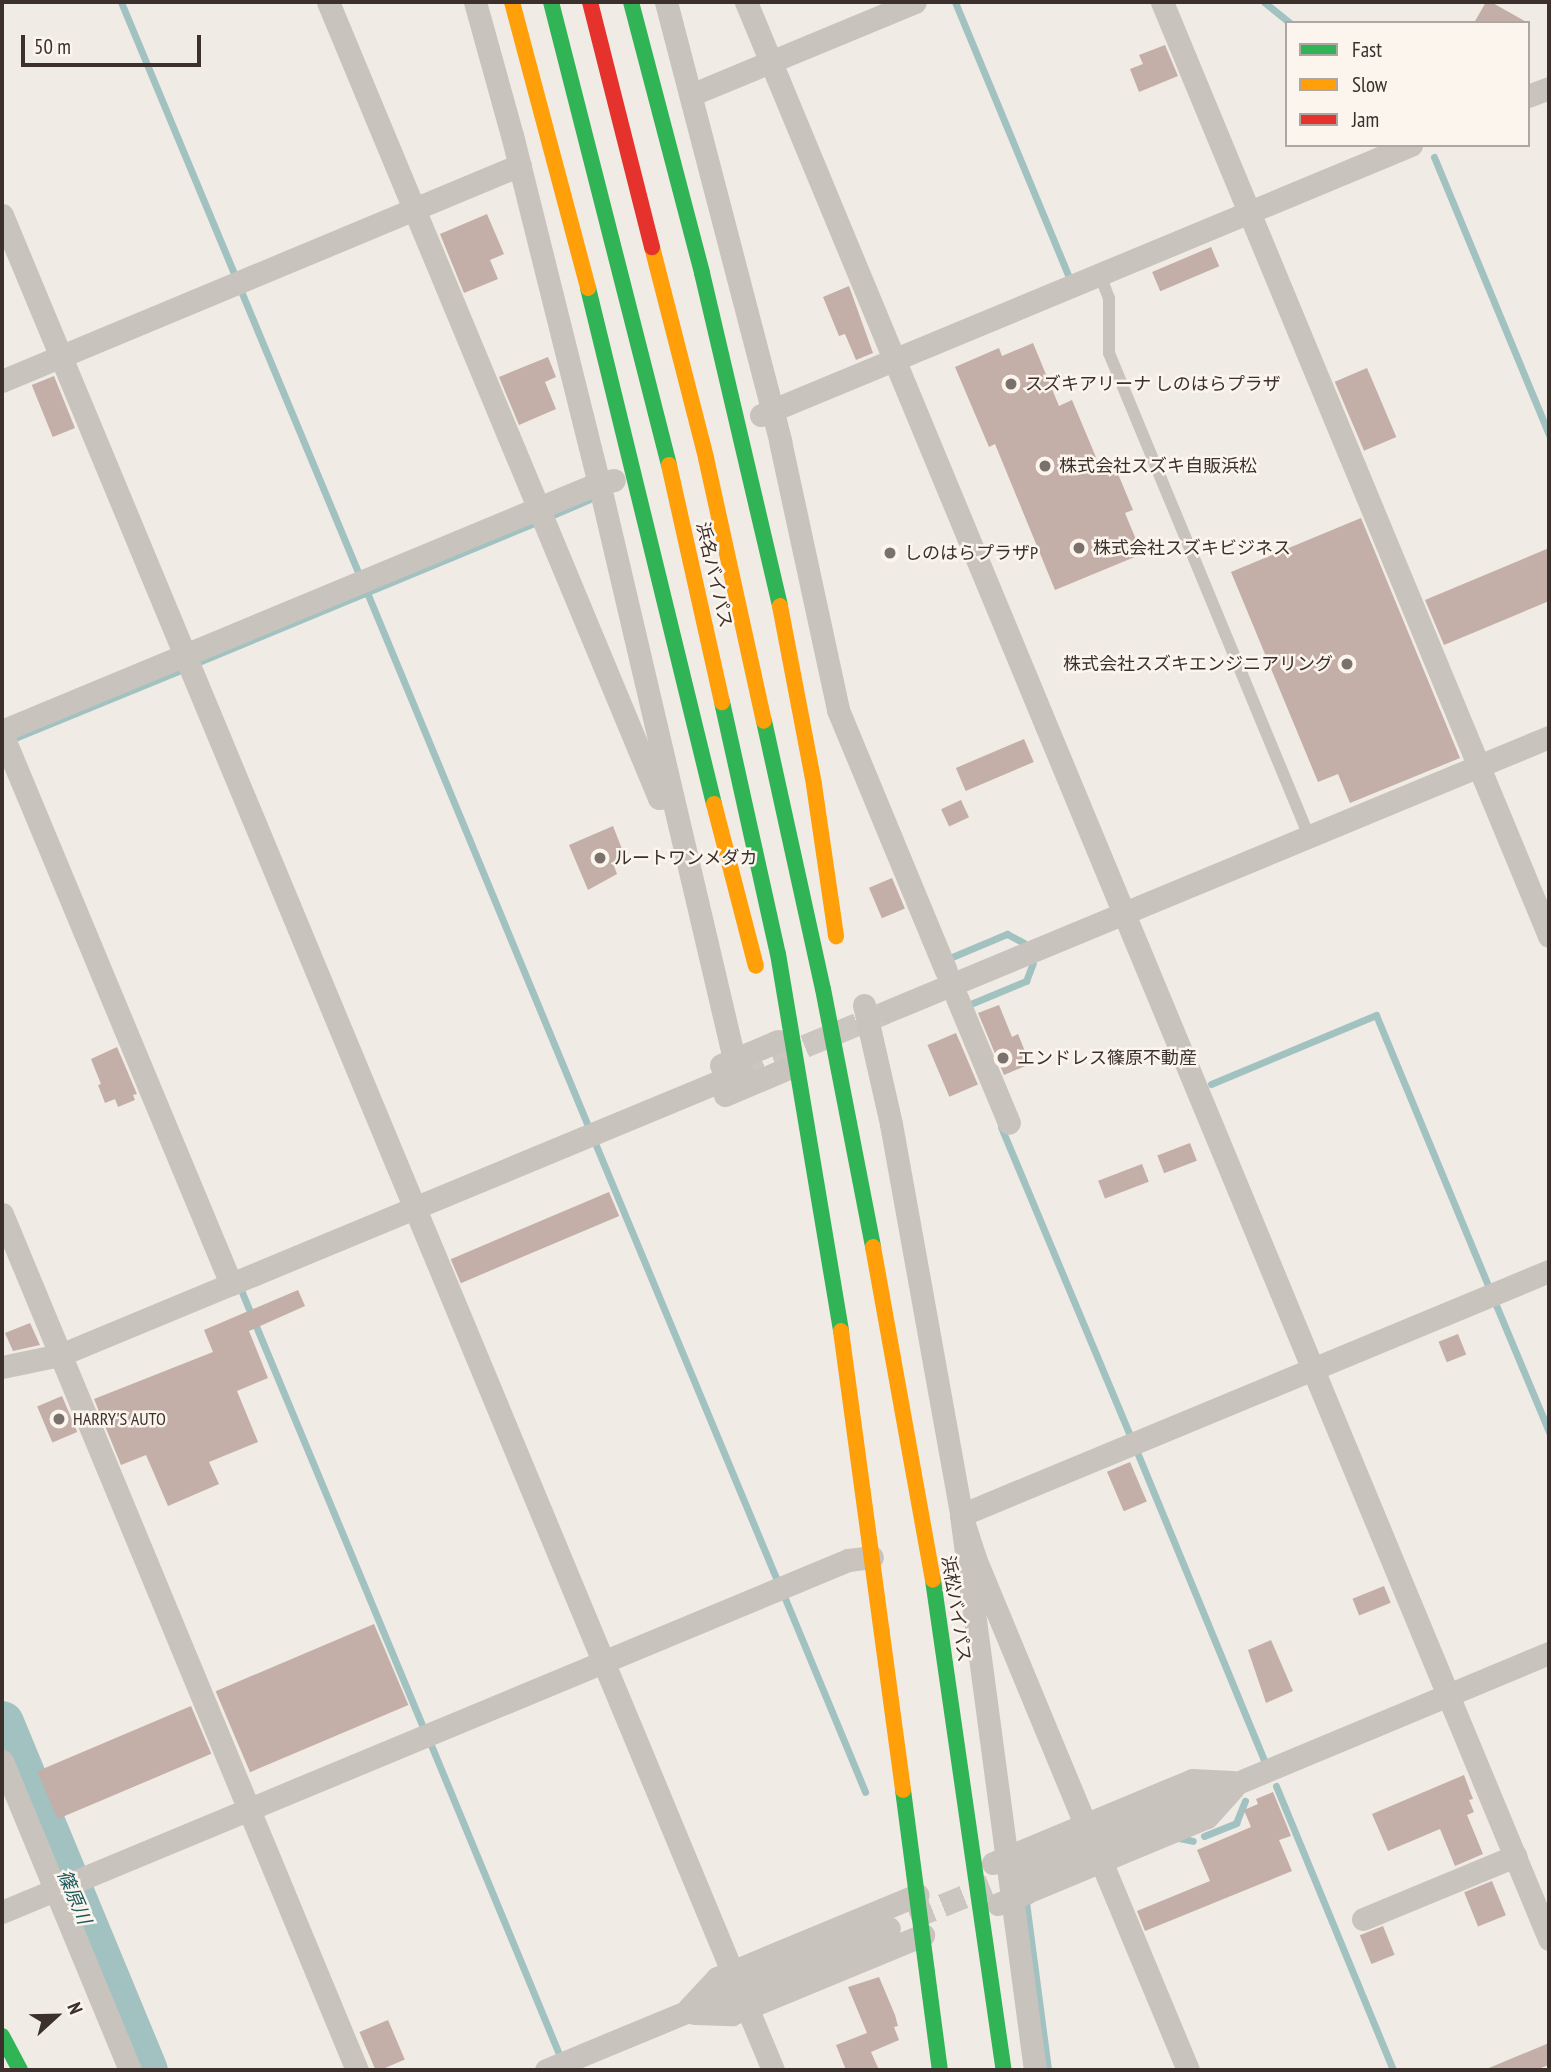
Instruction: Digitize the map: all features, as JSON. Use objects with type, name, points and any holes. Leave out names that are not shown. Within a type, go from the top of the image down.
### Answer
[{"type":"main road","points":[[513,2],[635,475],[698,745],[762,985]]},
{"type":"main road","name":"浜名バイパス","points":[[551,2],[627,292],[708,632],[778,954],[815,1162]]},
{"type":"main road","name":"浜名バイパス","points":[[590,2],[663,282],[745,624],[856,1156]]},
{"type":"main road","points":[[631,2],[738,422],[799,699],[839,956]]},
{"type":"main road","points":[[772,1019],[815,1162],[872,1557],[940,2070]]},
{"type":"main road","points":[[851,1021],[856,1156]]},
{"type":"main road","name":"浜松バイパス","points":[[856,1156],[929,1563],[983,1910],[1004,2070]]},
{"type":"main road","points":[[2,2036],[20,2070]]},
{"type":"street","points":[[328,2],[659,798],[672,795]]},
{"type":"street","points":[[475,2],[520,165],[600,482],[738,1066]]},
{"type":"street","points":[[666,2],[693,94],[772,411],[838,710],[946,971]]},
{"type":"street","points":[[746,2],[1549,1939]]},
{"type":"street","points":[[693,94],[915,2]]},
{"type":"street","points":[[1162,2],[1549,936]]},
{"type":"street","points":[[1530,95],[1549,88]]},
{"type":"street","points":[[738,422],[772,411],[1406,147]]},
{"type":"street","points":[[2,381],[520,165]]},
{"type":"street","points":[[2,215],[773,2070]]},
{"type":"street","points":[[231,1284],[2,732],[600,482],[635,475]]},
{"type":"street","points":[[888,1011],[1549,737]]},
{"type":"street","points":[[1026,954],[981,957],[946,971],[851,1021],[870,1034],[891,1124],[961,1515],[1013,1866],[1012,1898],[1035,2070]]},
{"type":"street","points":[[870,1034],[992,984],[1026,954]]},
{"type":"street","points":[[957,998],[1009,1123]]},
{"type":"street","points":[[2,1367],[60,1355],[613,1125],[647,1096],[738,1066],[778,1041]]},
{"type":"street","points":[[613,1125],[658,1122],[786,1069]]},
{"type":"street","points":[[2,1214],[358,2070]]},
{"type":"street","points":[[961,1515],[1549,1271]]},
{"type":"street","points":[[961,1515],[975,1558],[1086,1824]]},
{"type":"street","points":[[2,1912],[848,1560],[872,1557]]},
{"type":"street","points":[[977,1870],[1013,1866],[1239,1782],[1549,1653]]},
{"type":"street","points":[[2,1761],[64,1886],[130,2070]]},
{"type":"street","points":[[1013,1866],[1086,1824],[1192,1780],[1239,1782]]},
{"type":"street","points":[[983,1910],[1207,1817],[1239,1782]]},
{"type":"street","points":[[1363,1919],[1515,1856]]},
{"type":"street","points":[[1101,1861],[1188,2070]]},
{"type":"street","points":[[684,2013],[732,2014],[740,1990],[917,1895]]},
{"type":"street","points":[[740,1990],[889,1928]]},
{"type":"street","points":[[553,2069],[684,2013],[717,1978],[740,1990],[923,1935]]},
{"type":"lane","points":[[1100,275],[1109,298],[1109,353],[1309,836]]},
{"type":"building","points":[[1486,2],[1491,2],[1524,21],[1475,21]]},
{"type":"building","points":[[1165,45],[1178,76],[1139,92],[1130,69],[1143,64],[1139,55]]},
{"type":"building","points":[[487,214],[504,254],[490,260],[498,279],[464,293],[440,234]]},
{"type":"building","points":[[1211,247],[1219,266],[1160,291],[1152,272]]},
{"type":"building","points":[[849,286],[873,353],[856,360],[845,334],[839,336],[823,297]]},
{"type":"building","points":[[1033,343],[1059,406],[1072,400],[1103,474],[1116,469],[1133,510],[1125,513],[1142,554],[1055,590],[995,444],[989,447],[955,367],[999,348],[1002,356]]},
{"type":"building","points":[[548,357],[556,377],[545,382],[556,409],[519,425],[499,377]]},
{"type":"building","points":[[1367,368],[1396,437],[1364,451],[1335,382]]},
{"type":"building","points":[[54,376],[75,428],[53,437],[32,385]]},
{"type":"building","points":[[1361,518],[1460,758],[1350,803],[1338,774],[1318,782],[1231,572]]},
{"type":"building","points":[[1549,548],[1549,601],[1444,645],[1425,600]]},
{"type":"building","points":[[1024,739],[1034,762],[966,791],[956,768]]},
{"type":"building","points":[[961,800],[969,817],[949,827],[941,809]]},
{"type":"building","points":[[613,826],[622,849],[617,851],[622,863],[614,866],[617,874],[588,890],[569,845]]},
{"type":"building","points":[[892,878],[905,908],[882,918],[869,888]]},
{"type":"building","points":[[999,1005],[1012,1037],[1018,1034],[1030,1064],[1004,1075],[978,1013]]},
{"type":"building","points":[[956,1033],[978,1085],[949,1097],[927,1045]]},
{"type":"building","points":[[117,1047],[137,1094],[133,1095],[135,1100],[118,1107],[115,1099],[105,1103],[91,1059]]},
{"type":"building","points":[[1190,1143],[1197,1161],[1164,1173],[1157,1156]]},
{"type":"building","points":[[1142,1164],[1149,1182],[1105,1199],[1098,1181]]},
{"type":"building","points":[[609,1192],[619,1216],[461,1283],[451,1259]]},
{"type":"building","points":[[298,1290],[305,1306],[249,1331],[268,1378],[237,1391],[258,1442],[209,1462],[219,1484],[168,1506],[146,1455],[121,1465],[94,1399],[213,1352],[204,1330]]},
{"type":"building","points":[[30,1323],[40,1345],[13,1351],[5,1333]]},
{"type":"building","points":[[1458,1334],[1466,1354],[1447,1362],[1439,1342]]},
{"type":"building","name":"HARRY'S AUTO","points":[[62,1396],[77,1432],[52,1442],[37,1407]]},
{"type":"building","points":[[1130,1462],[1147,1502],[1124,1511],[1107,1472]]},
{"type":"building","points":[[1384,1586],[1391,1603],[1359,1615],[1352,1599]]},
{"type":"building","points":[[374,1624],[408,1705],[250,1772],[216,1691]]},
{"type":"building","points":[[1271,1640],[1293,1691],[1266,1703],[1248,1650]]},
{"type":"building","points":[[191,1706],[211,1754],[58,1819],[37,1771]]},
{"type":"building","points":[[1464,1775],[1473,1799],[1469,1800],[1474,1812],[1467,1815],[1483,1854],[1455,1866],[1440,1829],[1388,1851],[1372,1814]]},
{"type":"building","points":[[1273,1792],[1291,1836],[1279,1840],[1292,1871],[1145,1931],[1137,1911],[1210,1881],[1197,1850],[1251,1827],[1244,1810],[1258,1804],[1256,1799]]},
{"type":"building","points":[[1492,1881],[1506,1915],[1478,1927],[1464,1892]]},
{"type":"building","points":[[1383,1926],[1395,1955],[1371,1964],[1360,1935]]},
{"type":"building","points":[[879,1977],[895,2015],[898,2026],[894,2027],[899,2040],[871,2052],[879,2070],[846,2070],[836,2045],[867,2033],[848,1987]]},
{"type":"building","points":[[388,2020],[405,2060],[376,2070],[359,2032]]},
{"type":"building","points":[[1549,2043],[1549,2065],[1535,2070],[1484,2070]]},
{"type":"waterway","points":[[121,2],[234,274]]},
{"type":"waterway","points":[[955,2],[1068,275]]},
{"type":"waterway","points":[[1264,2],[1288,21]]},
{"type":"waterway","points":[[1434,157],[1549,435]]},
{"type":"waterway","points":[[241,291],[357,570]]},
{"type":"waterway","points":[[555,514],[590,499]]},
{"type":"waterway","points":[[201,661],[532,524]]},
{"type":"waterway","points":[[366,590],[588,1126]]},
{"type":"waterway","points":[[10,740],[178,671]]},
{"type":"waterway","points":[[952,957],[1007,934],[1024,943]]},
{"type":"waterway","points":[[968,1005],[1026,981],[1033,963]]},
{"type":"waterway","points":[[1211,1084],[1376,1015],[1488,1285]]},
{"type":"waterway","points":[[1001,1127],[1130,1436]]},
{"type":"waterway","points":[[595,1143],[777,1580]]},
{"type":"waterway","points":[[241,1290],[422,1725]]},
{"type":"waterway","points":[[1496,1305],[1549,1432]]},
{"type":"waterway","points":[[1137,1452],[1264,1760]]},
{"type":"waterway","points":[[784,1596],[865,1792]]},
{"type":"waterway","name":"篠原川","points":[[2,1723],[146,2070]]},
{"type":"waterway","points":[[431,1745],[558,2052]]},
{"type":"waterway","points":[[1276,1786],[1393,2070]]},
{"type":"waterway","points":[[1204,1836],[1236,1823],[1245,1801]]},
{"type":"waterway","points":[[1179,1838],[1193,1841]]},
{"type":"waterway","points":[[1030,1900],[1026,1902],[1048,2070]]},
{"type":"tunnel","points":[[742,1072],[886,1012]]},
{"type":"tunnel","points":[[911,1918],[990,1886]]},
{"type":"traffic: fast","points":[[551,2],[669,465]]},
{"type":"traffic: fast","points":[[631,2],[702,273],[780,606]]},
{"type":"traffic: fast","points":[[588,288],[714,804]]},
{"type":"traffic: fast","points":[[722,702],[778,954],[841,1331]]},
{"type":"traffic: fast","points":[[764,721],[823,989],[873,1247]]},
{"type":"traffic: fast","points":[[933,1580],[1004,2070]]},
{"type":"traffic: fast","points":[[903,1790],[940,2070]]},
{"type":"traffic: fast","points":[[2,2036],[20,2070]]},
{"type":"traffic: slow","points":[[512,2],[588,288]]},
{"type":"traffic: slow","points":[[652,247],[706,458],[764,721]]},
{"type":"traffic: slow","points":[[669,465],[722,702]]},
{"type":"traffic: slow","points":[[780,606],[814,785],[836,936]]},
{"type":"traffic: slow","points":[[714,804],[756,966]]},
{"type":"traffic: slow","points":[[873,1247],[933,1580]]},
{"type":"traffic: slow","points":[[841,1331],[903,1790]]},
{"type":"traffic: jam","points":[[590,2],[652,247]]},
{"type":"place","name":"スズキアリーナ しのはらプラザ","points":[[1011,384]]},
{"type":"place","name":"株式会社スズキ自販浜松","points":[[1045,466]]},
{"type":"place","name":"株式会社スズキビジネス","points":[[1079,548]]},
{"type":"place","name":"しのはらプラザP","points":[[890,553]]},
{"type":"place","name":"株式会社スズキエンジニアリング","points":[[1347,664]]},
{"type":"place","name":"ルートワンメダカ","points":[[600,858]]},
{"type":"place","name":"エンドレス篠原不動産","points":[[1003,1058]]},
{"type":"place","name":"HARRY'S AUTO","points":[[59,1419]]}]
